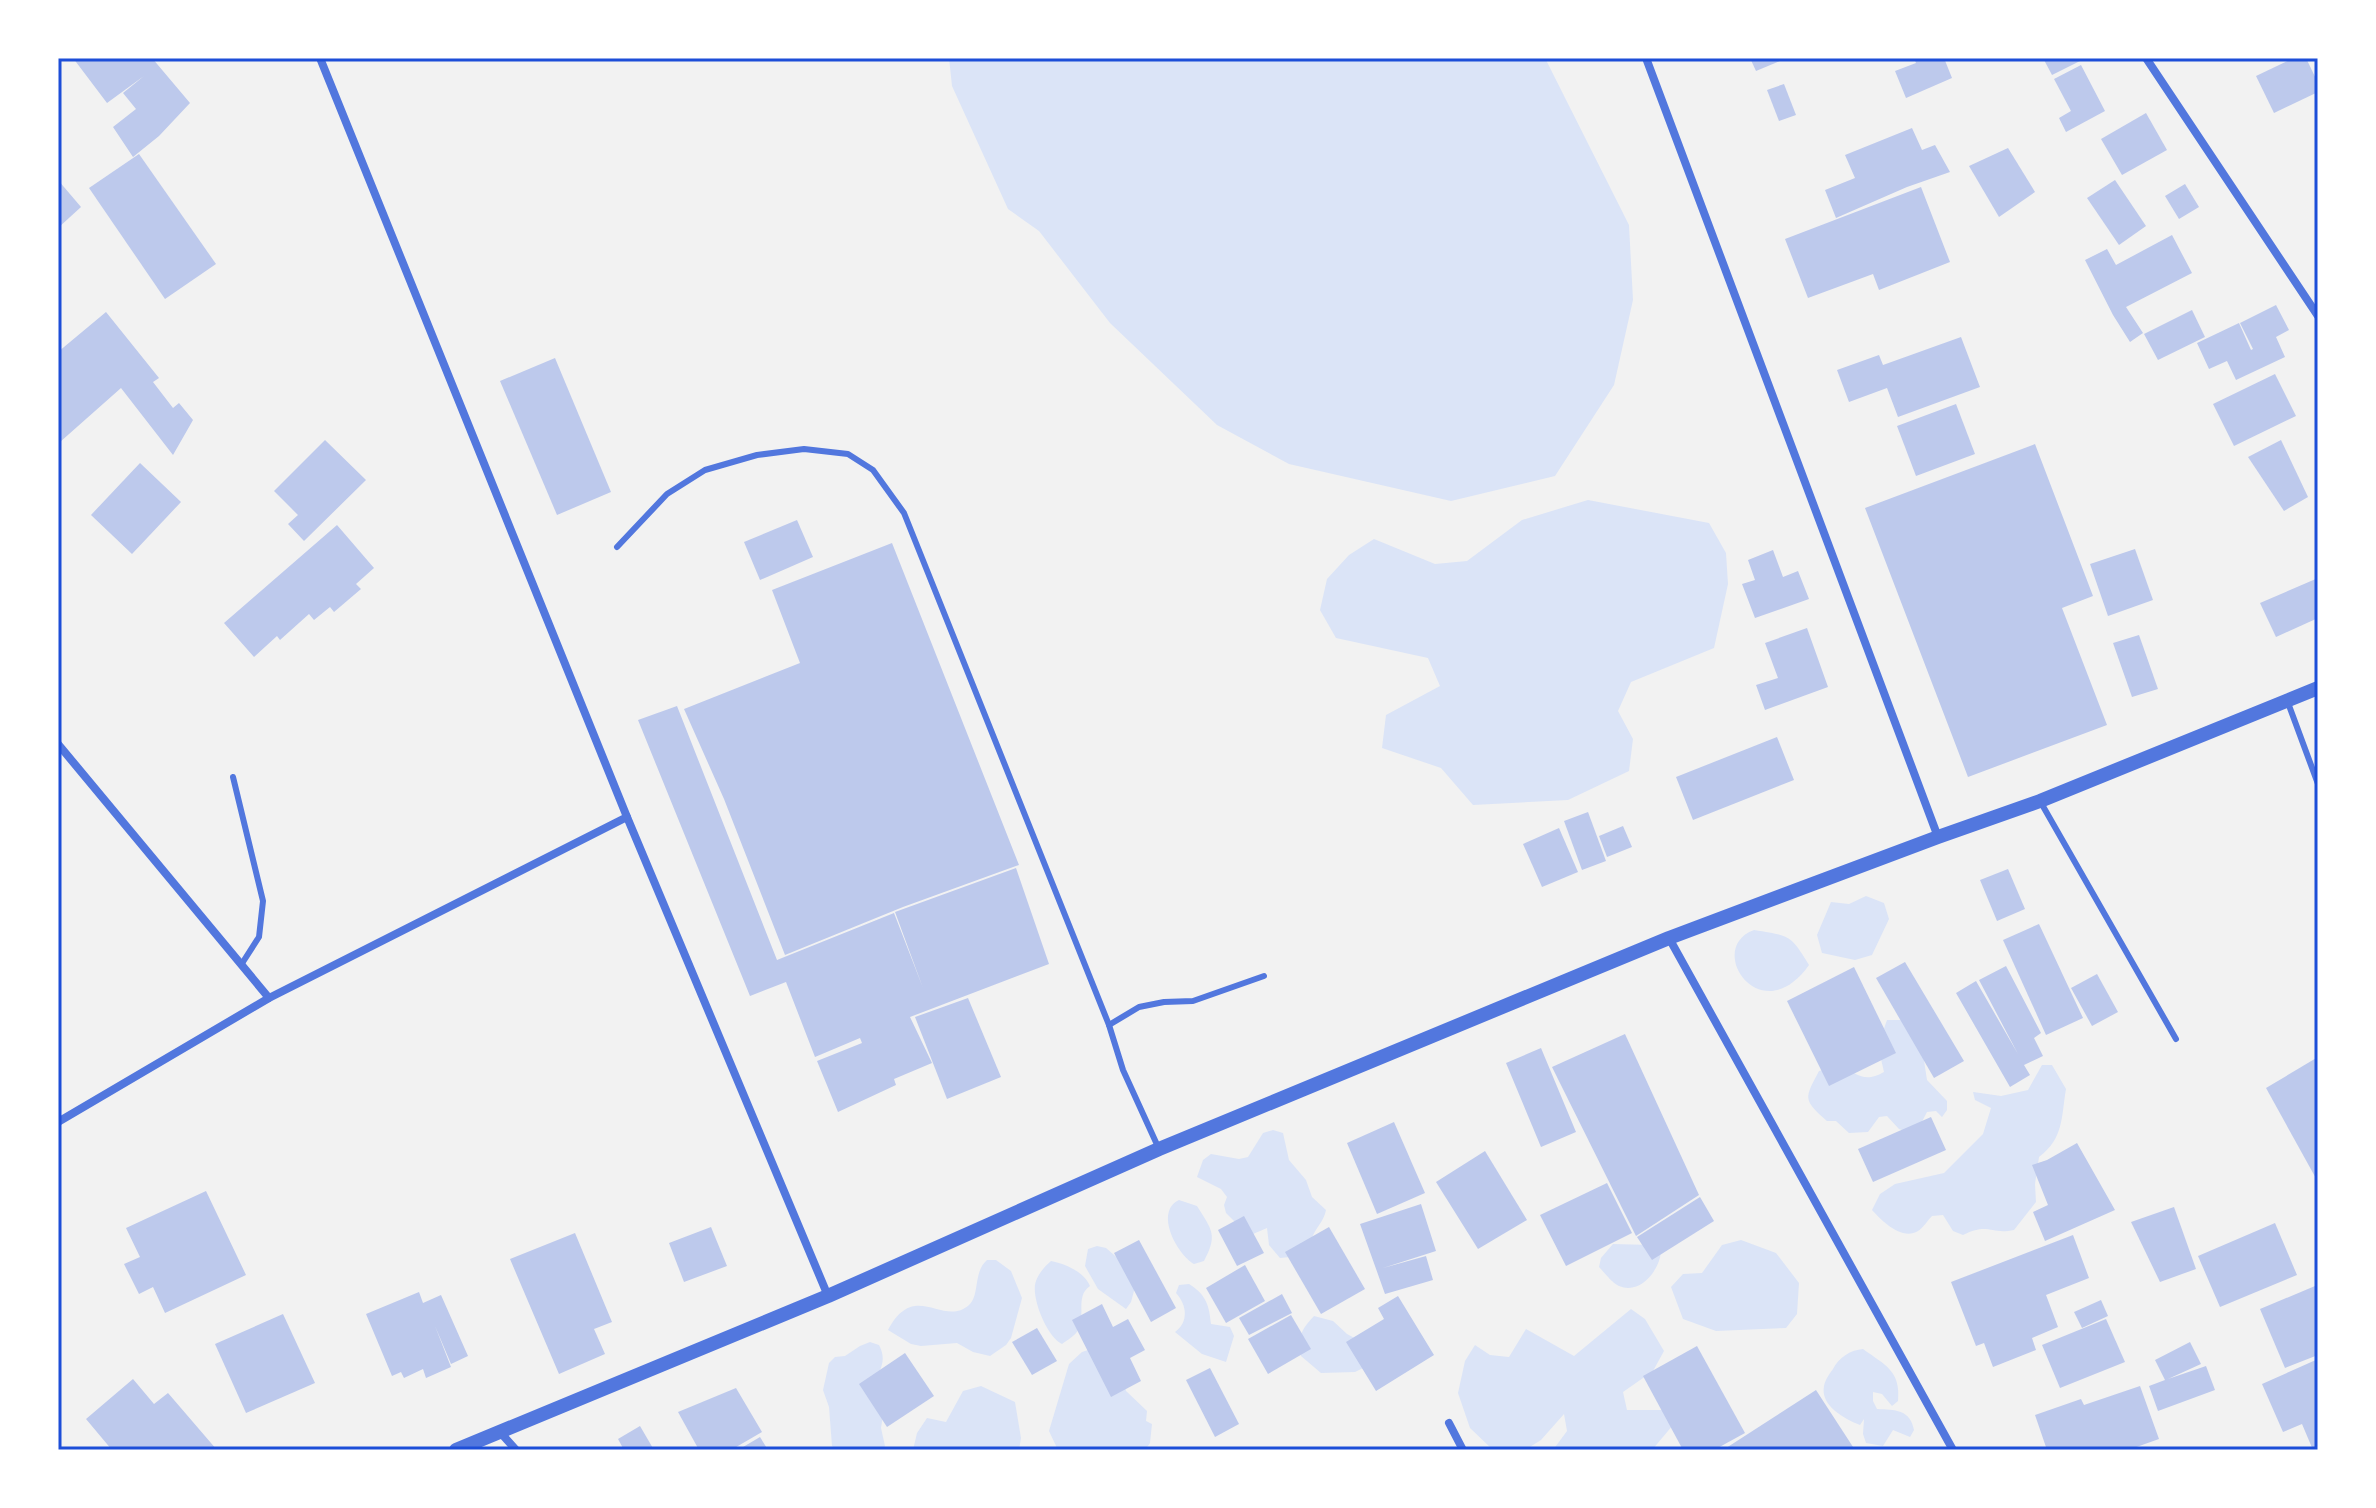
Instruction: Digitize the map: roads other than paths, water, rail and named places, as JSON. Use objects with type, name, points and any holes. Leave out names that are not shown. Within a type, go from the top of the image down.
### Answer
[{"type":"street","points":[[320,58],[627,817],[828,1296]]},
{"type":"street","points":[[1646,58],[1938,837]]},
{"type":"street","points":[[2146,58],[2318,316]]},
{"type":"street","points":[[456,1450],[828,1296],[1159,1149],[1669,938],[2040,801],[2318,688]]},
{"type":"street","points":[[58,744],[269,998]]},
{"type":"street","points":[[58,1122],[269,998],[627,817]]},
{"type":"street","points":[[1669,938],[1953,1450]]},
{"type":"street","points":[[1449,1423],[1463,1450]]},
{"type":"street","points":[[500,1431],[516,1450]]},
{"type":"lane","points":[[617,547],[667,494],[705,470],[757,455],[804,449],[848,454],[873,470],[904,513],[1109,1025],[1123,1070],[1159,1149]]},
{"type":"lane","points":[[2287,700],[2318,784]]},
{"type":"lane","points":[[233,777],[263,901],[259,937],[241,965]]},
{"type":"lane","points":[[2040,801],[2176,1039]]},
{"type":"lane","points":[[1109,1025],[1139,1007],[1193,1001],[1264,976]]}]
